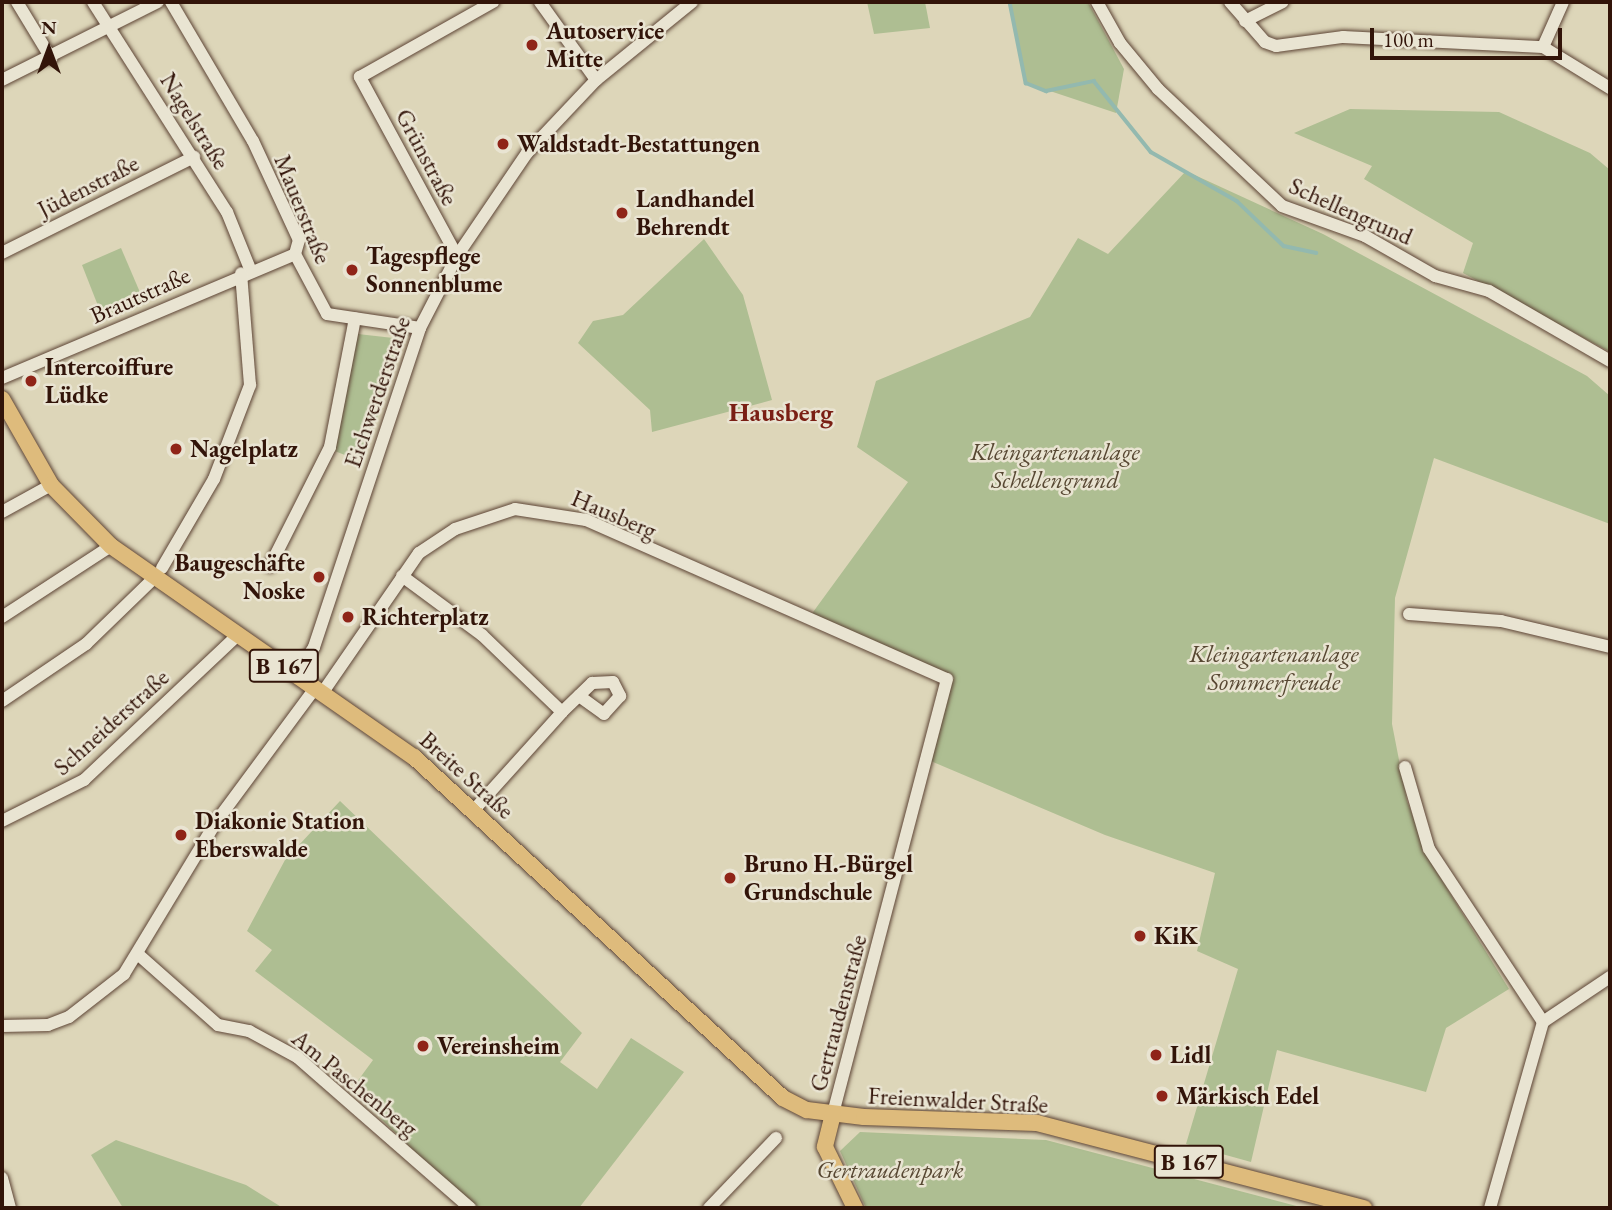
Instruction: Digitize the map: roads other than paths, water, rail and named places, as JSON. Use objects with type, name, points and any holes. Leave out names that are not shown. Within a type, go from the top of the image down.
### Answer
[{"type":"main road","name":"Breite Straße","points":[[2,399],[51,485],[111,546],[157,573],[237,636],[395,741],[783,1098],[833,1114]]},
{"type":"main road","points":[[833,1114],[825,1147],[855,1208]]},
{"type":"main road","name":"Freienwalder Straße","points":[[833,1114],[1037,1123],[1364,1208]]},
{"type":"street","points":[[17,2],[51,58]]},
{"type":"street","name":"Nagelstraße","points":[[2,701],[86,644],[157,573],[214,479],[250,385],[245,271],[194,157],[93,2]]},
{"type":"street","points":[[2,80],[110,29],[158,2]]},
{"type":"street","name":"Mauerstraße","points":[[171,2],[253,141],[299,240],[295,254],[322,309],[355,318],[420,328]]},
{"type":"street","name":"Grünstraße","points":[[457,256],[360,77],[493,2]]},
{"type":"street","points":[[540,2],[596,80]]},
{"type":"street","name":"Eichwerderstraße","points":[[296,674],[314,647],[420,328],[457,256],[513,170],[596,80],[692,2]]},
{"type":"street","name":"Schellengrund","points":[[1097,2],[1120,43],[1158,89],[1282,206],[1365,236],[1446,281],[1489,291],[1610,361]]},
{"type":"street","points":[[1230,2],[1245,21],[1276,46],[1343,37],[1543,47],[1610,88]]},
{"type":"street","points":[[1245,21],[1283,2]]},
{"type":"street","points":[[1543,47],[1563,2]]},
{"type":"street","name":"Jüdenstraße","points":[[2,253],[194,157]]},
{"type":"street","name":"Brautstraße","points":[[2,378],[245,271],[295,254]]},
{"type":"street","points":[[270,566],[295,519],[337,422],[355,318]]},
{"type":"street","points":[[2,512],[51,485]]},
{"type":"street","name":"Hausberg","points":[[2,1026],[48,1025],[69,1017],[106,993],[140,956],[216,822],[320,690],[402,576],[435,540],[471,522],[515,509],[566,513],[947,679]]},
{"type":"street","points":[[2,617],[111,546]]},
{"type":"street","points":[[402,576],[482,635],[562,712]]},
{"type":"street","points":[[1409,614],[1501,621],[1610,647]]},
{"type":"street","name":"Schneiderstraße","points":[[2,821],[91,774],[237,636]]},
{"type":"street","name":"Gertraudenstraße","points":[[833,1114],[947,679]]},
{"type":"street","points":[[474,811],[579,696]]},
{"type":"street","points":[[1405,767],[1429,849],[1543,1022]]},
{"type":"street","name":"Am Paschenberg","points":[[140,956],[218,1026],[249,1031],[297,1057],[470,1208]]},
{"type":"street","points":[[1490,1208],[1543,1022],[1610,977]]},
{"type":"street","points":[[709,1208],[776,1139]]},
{"type":"street","points":[[2,1178],[10,1208]]},
{"type":"waterway","points":[[1010,2],[1026,83],[1046,91],[1094,81],[1151,152],[1237,201],[1284,246],[1316,253]]},
{"type":"place","name":"Autoservice Mitte","points":[[532,45]]},
{"type":"place","name":"Waldstadt-Bestattungen","points":[[503,144]]},
{"type":"place","name":"Landhandel Behrendt","points":[[622,213]]},
{"type":"place","name":"Tagespflege Sonnenblume","points":[[352,270]]},
{"type":"place","name":"Intercoiffure Lüdke","points":[[31,381]]},
{"type":"place","name":"Nagelplatz","points":[[176,449]]},
{"type":"place","name":"Baugeschäfte Noske","points":[[319,577]]},
{"type":"place","name":"Richterplatz","points":[[348,617]]},
{"type":"place","name":"Diakonie Station Eberswalde","points":[[181,835]]},
{"type":"place","name":"Bruno H.-Bürgel Grundschule","points":[[730,878]]},
{"type":"place","name":"KiK","points":[[1140,936]]},
{"type":"place","name":"Vereinsheim","points":[[423,1046]]},
{"type":"place","name":"Lidl","points":[[1156,1055]]},
{"type":"place","name":"Märkisch Edel","points":[[1162,1096]]},
{"type":"district","name":"Hausberg","points":[[781,413]]},
{"type":"park label","name":"Kleingartenanlage Schellengrund","points":[[1055,466]]},
{"type":"park label","name":"Kleingartenanlage Sommerfreude","points":[[1274,668]]},
{"type":"park label","name":"Gertraudenpark","points":[[890,1170]]}]
